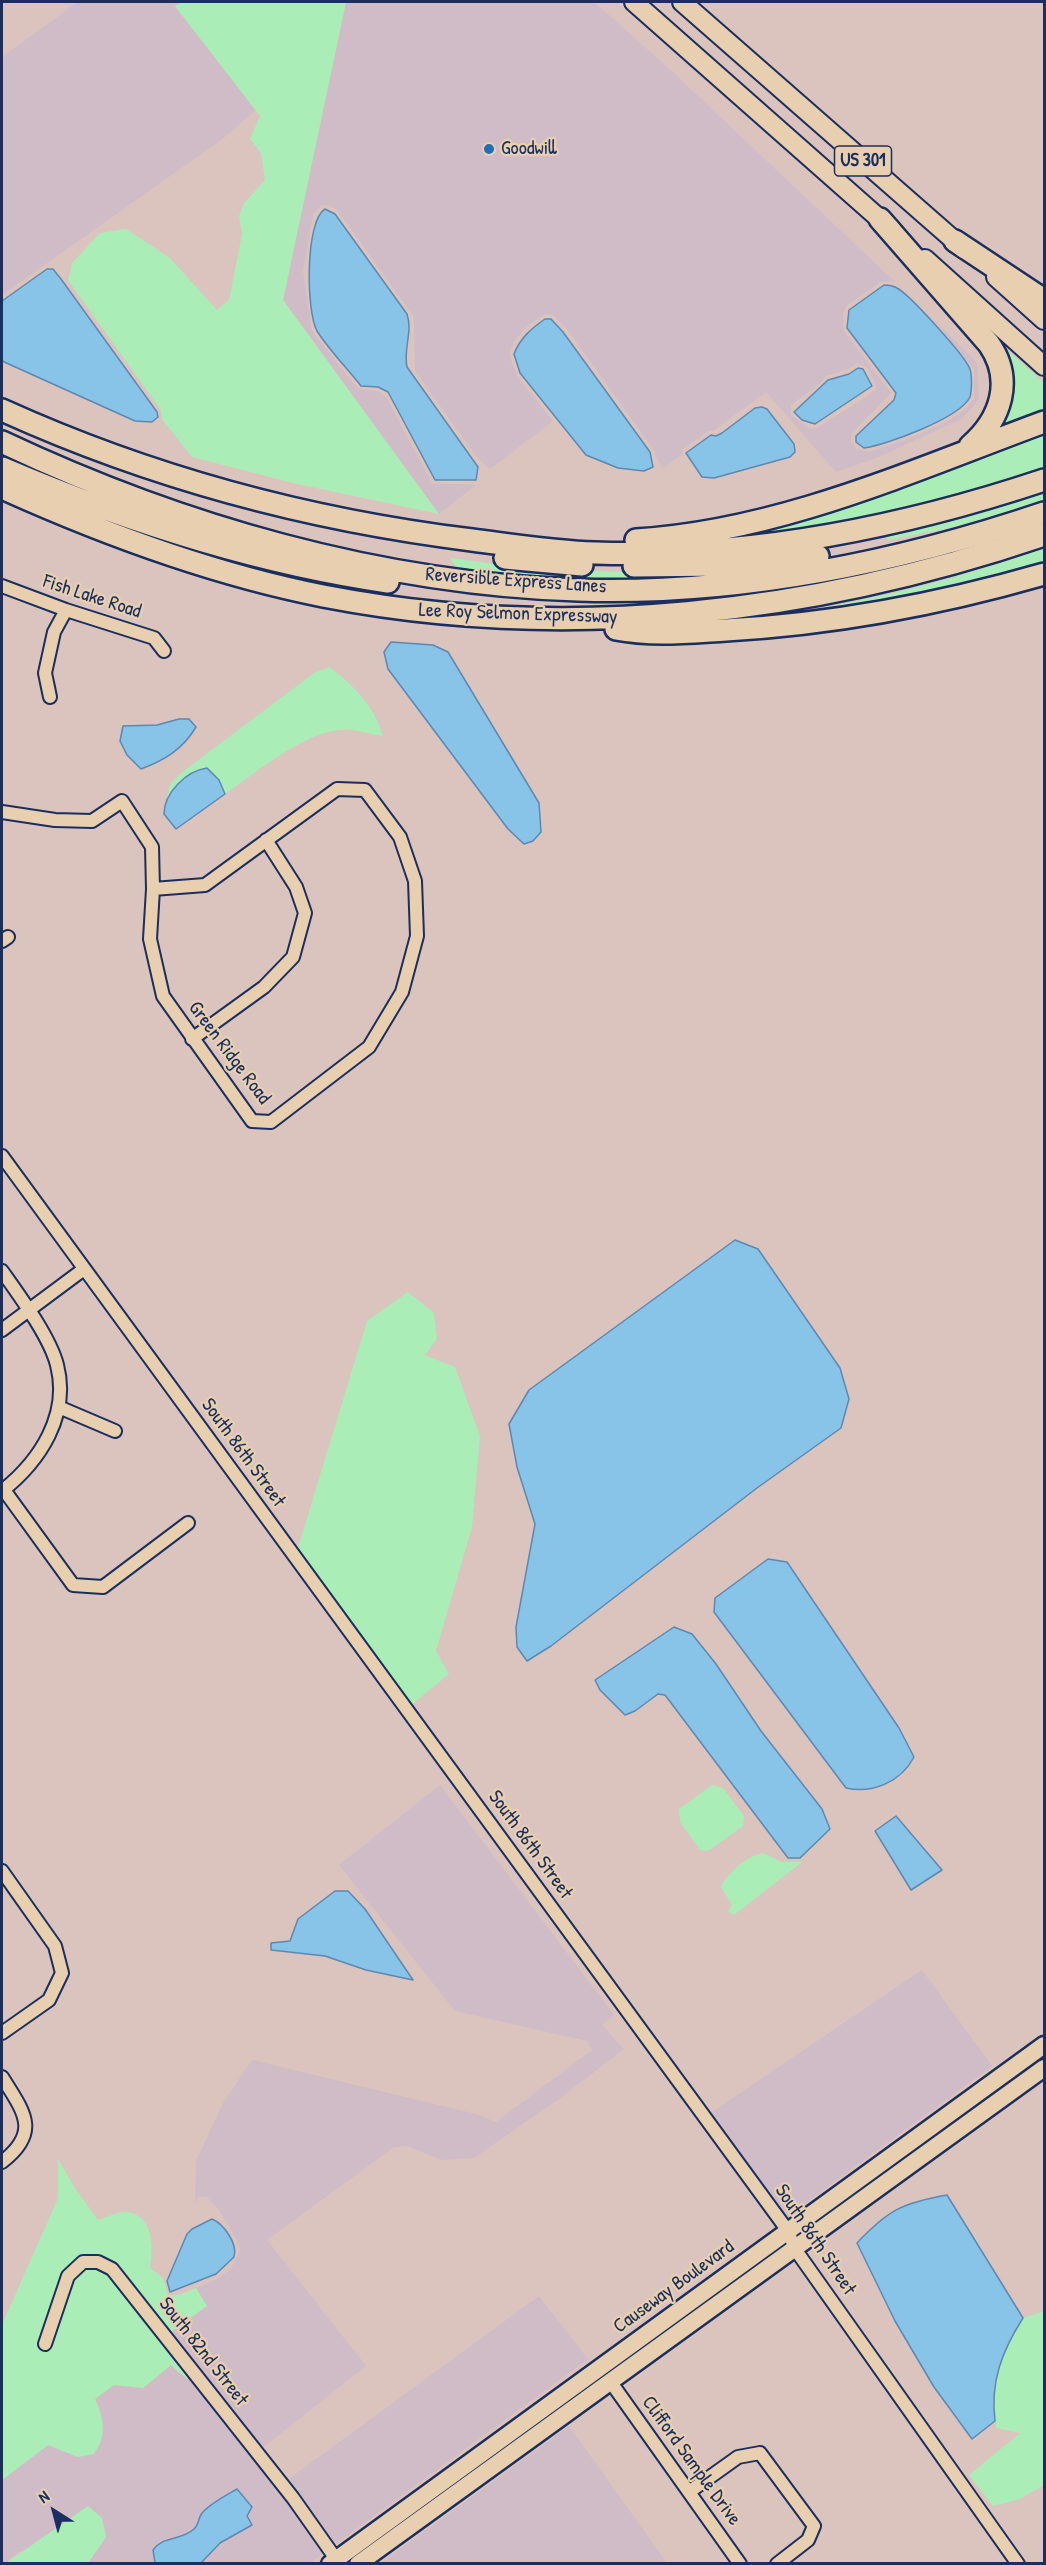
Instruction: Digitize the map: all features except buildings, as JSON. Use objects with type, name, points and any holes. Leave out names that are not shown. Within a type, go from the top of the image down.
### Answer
[{"type":"highway","points":[[880,219],[989,344],[1000,365],[1003,389],[996,415],[987,429],[964,452]]},
{"type":"highway","points":[[955,241],[1044,300]]},
{"type":"highway","points":[[2,410],[80,444],[194,483],[281,507],[536,562],[664,567],[800,559],[879,548],[929,547]]},
{"type":"highway","points":[[545,548],[654,538],[749,524],[829,503],[1044,422]]},
{"type":"highway","name":"Reversible Express Lanes","points":[[2,442],[90,480],[203,521],[428,582],[468,586],[579,590],[689,587],[761,579],[864,562],[929,547],[1044,513]]},
{"type":"highway","points":[[2,468],[109,511],[211,544],[340,574],[428,582]]},
{"type":"highway","points":[[440,542],[585,552],[636,553],[772,544],[898,522],[1044,480]]},
{"type":"highway","name":"Lee Roy Selmon Expressway","points":[[2,488],[120,537],[240,576],[321,595],[487,617],[575,620],[695,613],[795,599],[894,579],[1044,535]]},
{"type":"highway","points":[[575,620],[639,632],[703,632],[781,626],[905,608],[1044,574]]},
{"type":"main road","name":"US 301","points":[[633,2],[1044,366]]},
{"type":"main road","name":"US 301","points":[[682,2],[1044,320]]},
{"type":"main road","name":"Causeway Boulevard","points":[[337,2562],[390,2529],[408,2508],[520,2424],[1044,2045]]},
{"type":"main road","points":[[949,2138],[965,2116],[1029,2067],[1029,2056]]},
{"type":"main road","name":"Causeway Boulevard","points":[[357,2564],[1044,2068]]},
{"type":"main road","points":[[530,2439],[535,2426],[609,2373],[623,2358],[627,2347]]},
{"type":"main road","points":[[427,2513],[452,2486],[510,2444],[520,2424]]},
{"type":"street","name":"Fish Lake Road","points":[[2,586],[66,610],[154,638],[164,651]]},
{"type":"street","points":[[50,697],[45,674],[54,632],[66,610]]},
{"type":"street","name":"Green Ridge Road","points":[[2,812],[55,820],[92,821],[122,801],[152,847],[153,889],[150,939],[164,996],[192,1039],[252,1121],[271,1122],[369,1047],[402,992],[417,936],[416,881],[400,837],[365,790],[337,789],[205,885],[153,889]]},
{"type":"street","points":[[192,1039],[264,987],[293,957],[305,913],[296,887],[266,840]]},
{"type":"street","name":"South 86th Street","points":[[2,1155],[788,2231],[795,2249],[1018,2564]]},
{"type":"street","points":[[2,1330],[84,1269]]},
{"type":"street","points":[[2,1271],[29,1309],[57,1365],[61,1408],[39,1454],[3,1491],[74,1585],[103,1587],[188,1523]]},
{"type":"street","points":[[61,1408],[114,1431]]},
{"type":"street","points":[[2,1871],[55,1946],[62,1973],[49,2000],[2,2033]]},
{"type":"street","points":[[2,2077],[20,2106],[26,2128],[21,2146],[2,2162]]},
{"type":"street","name":"South 82nd Street","points":[[45,2344],[68,2276],[83,2262],[98,2262],[112,2269],[293,2498],[337,2562]]},
{"type":"street","name":"Clifford Sample Drive","points":[[610,2381],[740,2564]]},
{"type":"street","points":[[689,2492],[738,2457],[760,2453],[814,2526],[808,2540],[777,2564]]},
{"type":"shaded area","points":[[78,2],[182,2],[175,6],[256,110],[221,140],[2,295],[2,57]]},
{"type":"shaded area","points":[[346,2],[594,2],[663,63],[894,281],[881,282],[846,306],[843,314],[844,331],[891,393],[852,433],[851,442],[856,449],[869,452],[908,439],[946,422],[966,409],[974,399],[974,369],[930,316],[977,363],[979,399],[962,419],[876,458],[836,472],[766,392],[713,431],[708,431],[683,449],[682,454],[662,469],[653,449],[567,329],[553,315],[545,314],[528,325],[514,342],[509,354],[517,376],[553,421],[490,469],[476,456],[415,371],[414,317],[338,211],[331,206],[322,205],[313,215],[303,271],[312,331],[358,389],[378,391],[386,397],[432,483],[476,485],[439,514],[283,300]],"holes":[[[857,363],[867,367],[876,389],[817,428],[809,428],[791,415],[791,405],[822,382],[826,376],[847,370]]]},
{"type":"shaded area","points":[[440,1785],[614,2015],[602,2025],[624,2049],[563,2096],[474,2158],[442,2160],[407,2146],[394,2147],[267,2240],[366,2366],[261,2449],[169,2333],[207,2306],[196,2288],[219,2278],[231,2268],[240,2252],[238,2242],[219,2210],[207,2197],[199,2197],[195,2202],[196,2161],[223,2103],[252,2060],[476,2114],[496,2122],[592,2050],[587,2041],[455,2011],[339,1865]]},
{"type":"shaded area","points":[[922,1970],[992,2066],[785,2218],[709,2114]]},
{"type":"shaded area","points":[[539,2296],[588,2359],[333,2546],[286,2481]]},
{"type":"shaded area","points":[[171,2365],[178,2372],[191,2377],[289,2501],[326,2552],[309,2563],[201,2563],[220,2543],[245,2530],[247,2516],[252,2507],[241,2493],[219,2499],[203,2512],[195,2529],[178,2537],[167,2538],[154,2559],[155,2563],[88,2563],[106,2537],[105,2527],[18,2552],[2,2564],[2,2480],[48,2445],[78,2457],[103,2426],[95,2399],[114,2385],[143,2388]]},
{"type":"shaded area","points":[[569,2426],[667,2563],[380,2563],[410,2542]]},
{"type":"green space","points":[[182,2],[346,2],[283,300],[439,514],[297,484],[192,457],[162,419],[161,410],[68,280],[72,263],[100,233],[126,229],[170,258],[217,310],[229,300],[242,234],[239,216],[244,203],[265,180],[261,153],[250,139],[260,116],[175,6]]},
{"type":"green space","points":[[996,340],[1044,383],[1044,417],[991,430]]},
{"type":"green space","points":[[1044,427],[1044,468],[1008,481],[932,503],[855,520],[738,536],[737,530]]},
{"type":"green space","points":[[1044,492],[1044,502],[950,528],[888,540],[887,537],[965,518]]},
{"type":"green space","points":[[1044,548],[1044,568],[964,592],[733,623],[812,610],[930,584]]},
{"type":"green space","points":[[450,558],[526,568],[690,575],[602,577],[515,574],[457,569]]},
{"type":"green space","points":[[329,667],[362,697],[375,715],[383,736],[351,730],[335,730],[319,735],[285,752],[225,794],[219,779],[167,796],[171,783],[181,773],[314,673]]},
{"type":"green space","points":[[408,1292],[434,1313],[437,1339],[425,1355],[455,1367],[480,1436],[472,1527],[436,1651],[449,1674],[410,1706],[297,1551],[367,1321]]},
{"type":"green space","points":[[712,1785],[723,1788],[744,1816],[743,1826],[708,1851],[700,1850],[680,1822],[679,1809]]},
{"type":"green space","points":[[763,1853],[782,1862],[802,1862],[734,1915],[728,1911],[732,1905],[721,1887],[728,1876],[739,1866],[751,1857]]},
{"type":"green space","points":[[58,2159],[98,2220],[122,2212],[132,2213],[146,2223],[152,2250],[150,2268],[163,2278],[168,2295],[179,2295],[196,2288],[207,2306],[169,2333],[100,2257],[63,2274],[39,2347],[49,2351],[72,2280],[85,2268],[97,2267],[109,2273],[191,2377],[187,2379],[171,2365],[143,2388],[114,2385],[95,2399],[103,2427],[101,2441],[94,2454],[78,2457],[48,2445],[2,2480],[2,2325],[58,2198]]},
{"type":"green space","points":[[1044,2311],[1044,2485],[1020,2499],[993,2506],[969,2475],[1020,2433],[996,2428],[994,2397],[998,2370],[1008,2345],[1023,2318]]},
{"type":"green space","points":[[88,2506],[102,2518],[106,2537],[88,2563],[6,2563]]},
{"type":"water","points":[[325,209],[335,214],[407,314],[409,327],[407,367],[478,467],[476,480],[435,480],[388,392],[378,387],[361,386],[317,331],[311,305],[309,267],[314,230],[318,217]]},
{"type":"water","points":[[47,269],[53,269],[61,279],[157,412],[158,417],[152,422],[135,421],[2,361],[2,301]]},
{"type":"water","points":[[884,285],[894,286],[904,293],[958,352],[970,369],[971,391],[970,397],[963,405],[938,422],[888,442],[864,448],[856,442],[856,436],[894,400],[896,393],[847,328],[849,310]]},
{"type":"water","points":[[545,319],[551,319],[563,332],[650,452],[653,467],[644,471],[618,468],[586,455],[520,373],[514,354],[527,334]]},
{"type":"water","points":[[858,368],[863,369],[872,386],[815,424],[802,420],[794,412],[828,380],[849,374]]},
{"type":"water","points":[[755,408],[767,409],[794,444],[795,452],[790,457],[714,478],[702,477],[686,453],[711,435],[716,436],[722,433]]},
{"type":"water","points":[[391,642],[433,645],[448,652],[539,803],[541,832],[533,841],[524,844],[508,829],[388,669],[384,652]]},
{"type":"water","points":[[179,719],[189,719],[196,727],[173,753],[141,769],[127,755],[120,741],[123,726],[157,725]]},
{"type":"water","points":[[207,768],[219,780],[225,794],[176,829],[164,814],[168,798],[184,778]]},
{"type":"water","points":[[735,1240],[758,1249],[840,1368],[849,1399],[841,1428],[757,1488],[551,1646],[527,1661],[517,1647],[516,1627],[535,1524],[517,1467],[509,1424],[529,1390]]},
{"type":"water","points":[[768,1559],[787,1562],[899,1728],[914,1757],[902,1773],[885,1784],[866,1789],[846,1788],[714,1612],[715,1598]]},
{"type":"water","points":[[674,1627],[692,1634],[716,1664],[761,1731],[822,1809],[830,1829],[800,1858],[788,1858],[665,1695],[658,1694],[635,1711],[625,1715],[600,1690],[595,1680]]},
{"type":"water","points":[[896,1816],[942,1870],[911,1890],[875,1831]]},
{"type":"water","points":[[335,1891],[348,1891],[365,1909],[413,1980],[366,1970],[325,1956],[271,1950],[271,1943],[290,1941],[298,1919]]},
{"type":"water","points":[[947,2195],[1023,2318],[999,2367],[994,2393],[995,2421],[972,2439],[934,2387],[895,2321],[857,2243],[887,2215],[918,2201]]},
{"type":"water","points":[[212,2219],[229,2235],[234,2246],[234,2257],[216,2274],[170,2292],[167,2281],[187,2234]]},
{"type":"water","points":[[237,2489],[252,2507],[247,2516],[252,2525],[220,2543],[201,2563],[155,2563],[153,2550],[157,2545],[189,2533],[196,2527],[206,2509]]},
{"type":"place","name":"Goodwill","points":[[489,149]]}]
